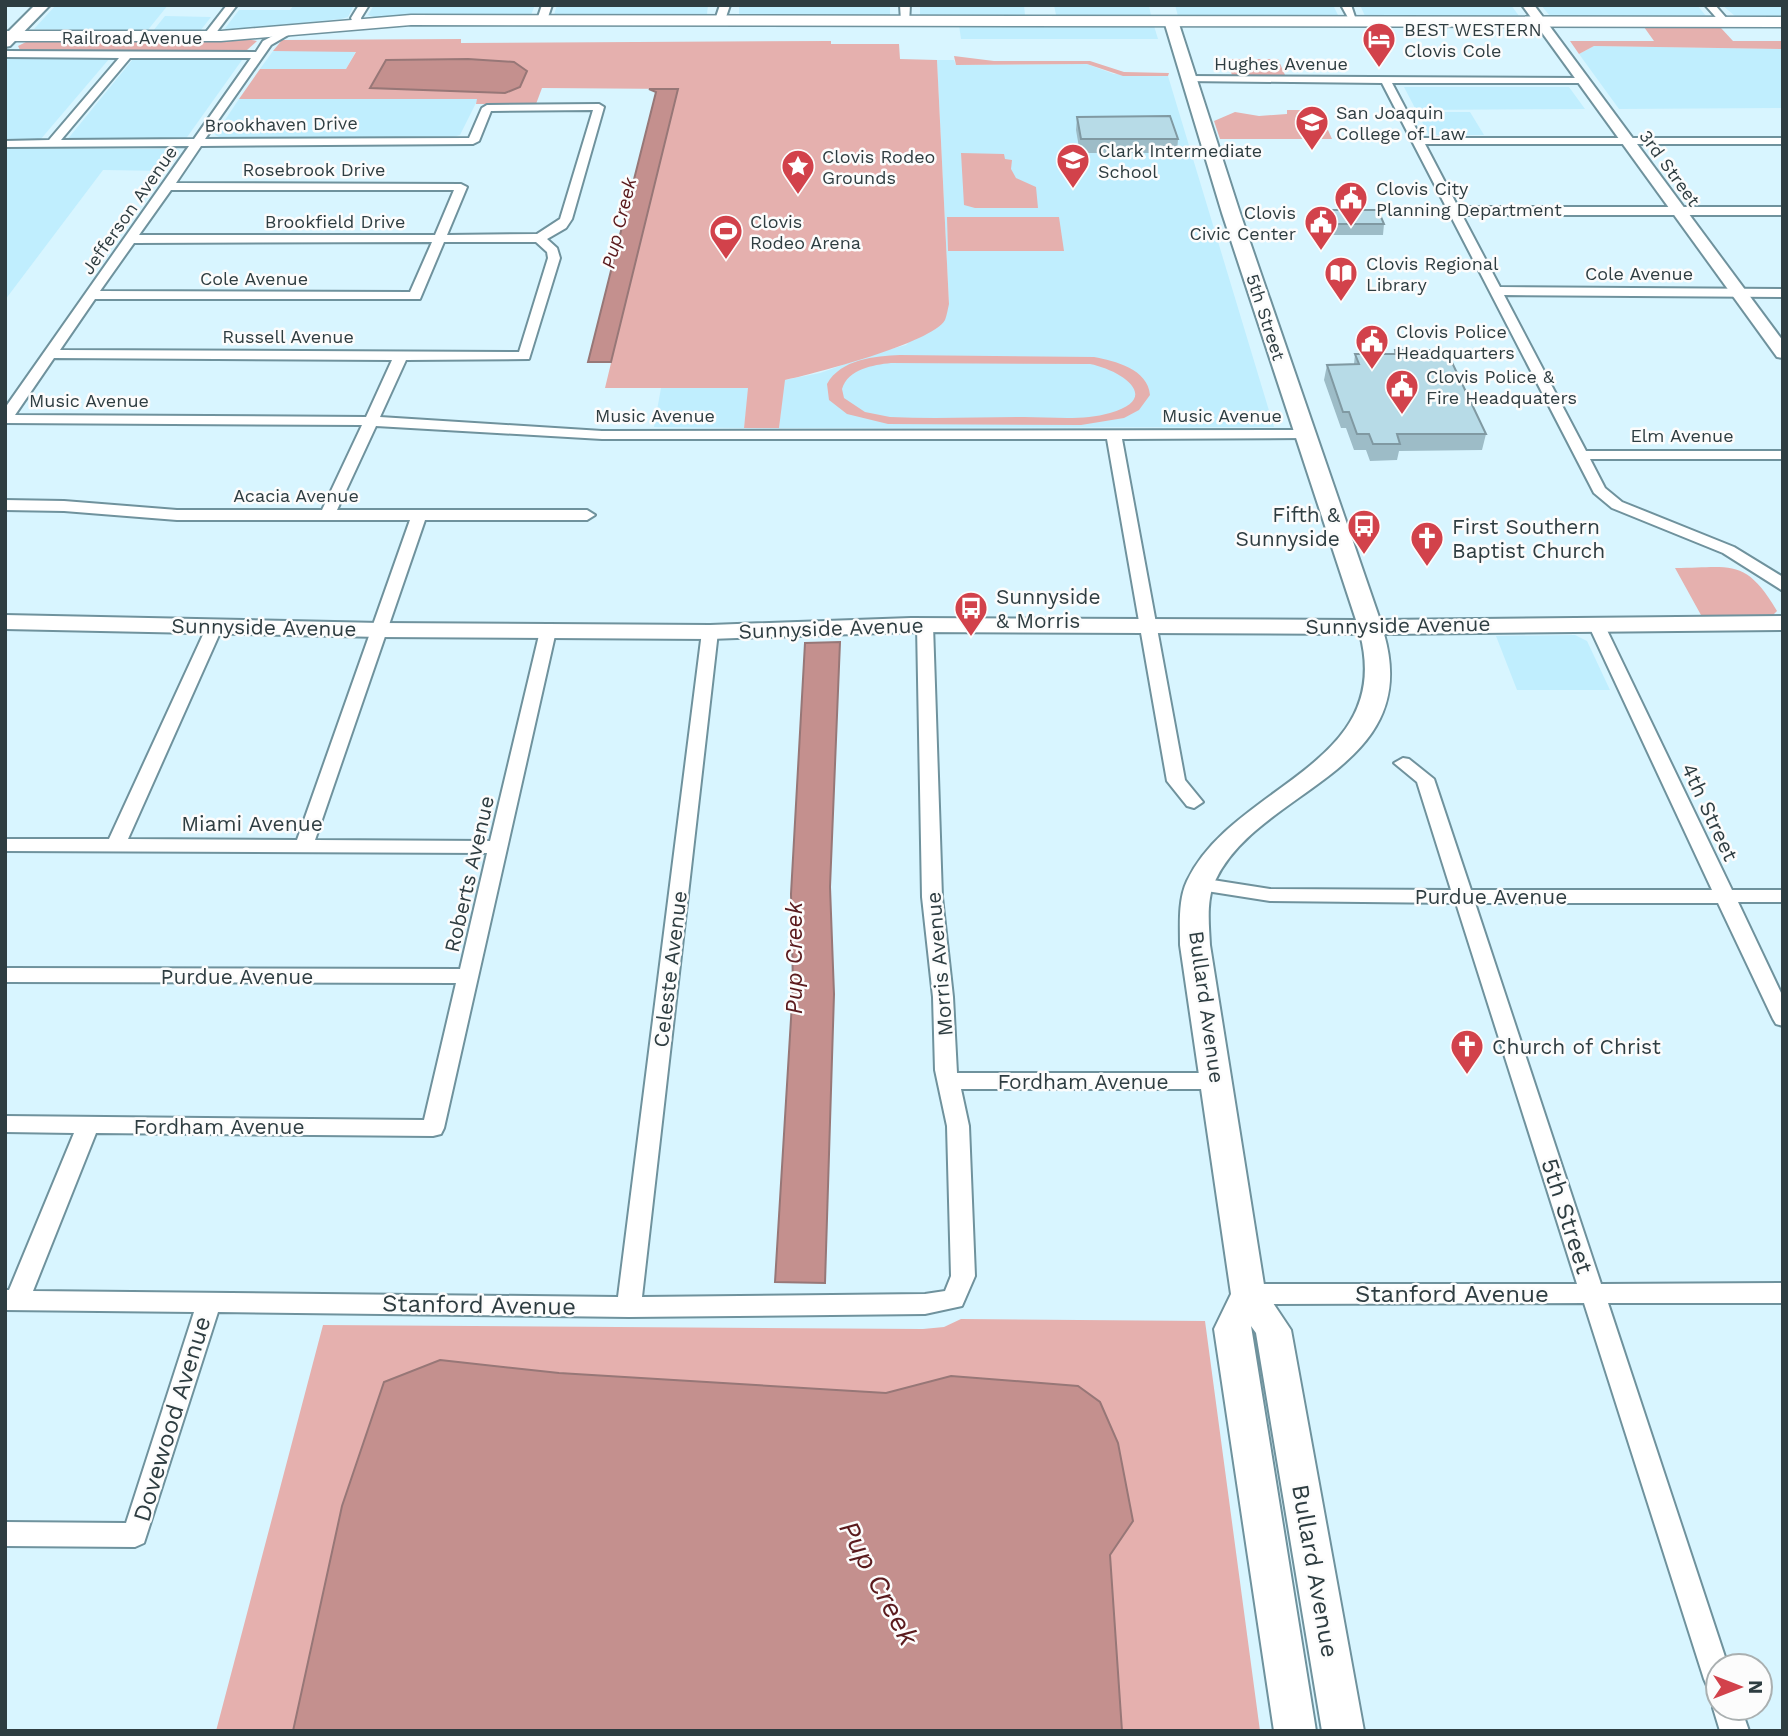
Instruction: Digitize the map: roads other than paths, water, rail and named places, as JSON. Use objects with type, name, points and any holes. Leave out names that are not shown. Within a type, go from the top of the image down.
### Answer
[{"type":"main road","points":[[8,38],[43,5]]},
{"type":"main road","points":[[8,38],[244,35],[357,23],[545,13],[1168,13],[1354,21],[1783,22]]},
{"type":"main road","name":"5th Street","points":[[1168,13],[1370,627]]},
{"type":"main road","name":"Sunnyside Avenue","points":[[5,622],[380,630],[710,632],[925,625],[1370,627],[1783,623]]},
{"type":"main road","name":"Bullard Avenue","points":[[1343,1731],[1273,1330],[1248,1294],[1195,945],[1194,910],[1200,884],[1220,851],[1237,832],[1322,769],[1349,743],[1369,717],[1378,693],[1380,672],[1370,627]]},
{"type":"main road","name":"Bullard Avenue","points":[[1248,1294],[1232,1329],[1295,1731]]},
{"type":"street","points":[[208,36],[232,5]]},
{"type":"street","points":[[357,23],[356,18],[364,5]]},
{"type":"street","points":[[1346,5],[1354,21]]},
{"type":"street","name":"3rd Street","points":[[1528,5],[1783,354]]},
{"type":"street","points":[[1710,5],[1725,22]]},
{"type":"street","name":"Jefferson Avenue","points":[[5,419],[267,43],[290,30]]},
{"type":"street","points":[[244,35],[267,43]]},
{"type":"street","name":"Railroad Avenue","points":[[5,54],[259,55]]},
{"type":"street","points":[[52,144],[127,55]]},
{"type":"street","name":"Hughes Avenue","points":[[1188,79],[1583,81]]},
{"type":"street","points":[[1386,81],[1599,490],[1611,502],[1747,559],[1768,572],[1783,586]]},
{"type":"street","name":"Brookhaven Drive","points":[[5,144],[472,141],[486,107],[599,107],[566,219],[562,225],[539,238]]},
{"type":"street","points":[[1416,141],[1783,141]]},
{"type":"street","name":"Rosebrook Drive","points":[[167,186],[461,187],[439,239]]},
{"type":"street","points":[[1453,211],[1783,211]]},
{"type":"street","name":"Brookfield Drive","points":[[131,239],[539,238]]},
{"type":"street","name":"Russell Avenue","points":[[52,354],[524,356],[554,258],[553,251],[539,238]]},
{"type":"street","name":"Cole Avenue","points":[[92,295],[415,296],[439,239]]},
{"type":"street","name":"Cole Avenue","points":[[1495,291],[1783,293]]},
{"type":"street","points":[[328,514],[377,413],[401,355]]},
{"type":"street","name":"Music Avenue","points":[[5,419],[371,421],[602,435],[1306,434]]},
{"type":"street","points":[[1114,435],[1176,781],[1194,802]]},
{"type":"street","name":"Elm Avenue","points":[[1581,455],[1783,455]]},
{"type":"street","name":"Acacia Avenue","points":[[5,505],[64,506],[177,515],[587,515]]},
{"type":"street","points":[[304,846],[419,515]]},
{"type":"street","name":"4th Street","points":[[1596,624],[1783,1019]]},
{"type":"street","name":"Morris Avenue","points":[[925,625],[932,897],[943,997],[948,1081],[958,1126],[963,1276],[953,1299]]},
{"type":"street","points":[[116,845],[215,626]]},
{"type":"street","name":"Roberts Avenue","points":[[433,1128],[548,631]]},
{"type":"street","name":"Celeste Avenue","points":[[629,1307],[710,632]]},
{"type":"street","name":"5th Street","points":[[1403,763],[1425,779],[1709,1652]]},
{"type":"street","name":"Miami Avenue","points":[[5,845],[498,848]]},
{"type":"street","name":"Purdue Avenue","points":[[1200,884],[1270,895],[1783,896]]},
{"type":"street","name":"Purdue Avenue","points":[[5,975],[468,976]]},
{"type":"street","name":"Fordham Avenue","points":[[948,1081],[1217,1082]]},
{"type":"street","name":"Fordham Avenue","points":[[5,1124],[433,1128]]},
{"type":"street","points":[[11,1300],[88,1125]]},
{"type":"street","name":"Stanford Avenue","points":[[1248,1294],[1783,1293]]},
{"type":"street","name":"Stanford Avenue","points":[[11,1300],[629,1307],[925,1304],[953,1299]]},
{"type":"street","name":"Dovewood Avenue","points":[[5,1534],[135,1535],[209,1302]]},
{"type":"water","points":[[468,59],[514,62],[527,71],[520,87],[505,93],[370,88],[386,60]]},
{"type":"water","points":[[649,89],[678,89],[611,362],[588,362],[656,92]]},
{"type":"water","name":"Pup Creek","points":[[840,642],[830,887],[834,994],[825,1283],[775,1282],[793,986],[791,894],[805,643]]},
{"type":"water","name":"Pup Creek","points":[[440,1360],[559,1373],[886,1393],[951,1376],[1078,1386],[1100,1402],[1118,1443],[1133,1521],[1110,1555],[1122,1731],[293,1731],[342,1506],[384,1382]]},
{"type":"place","name":"BEST WESTERN Clovis Cole","points":[[1379,69]]},
{"type":"place","name":"San Joaquin College of Law","points":[[1312,152]]},
{"type":"place","name":"Clark Intermediate School","points":[[1073,190]]},
{"type":"place","name":"Clovis Rodeo Grounds","points":[[798,196]]},
{"type":"place","name":"Clovis City Planning Department","points":[[1351,228]]},
{"type":"place","name":"Clovis Civic Center","points":[[1321,252]]},
{"type":"place","name":"Clovis Rodeo Arena","points":[[726,261]]},
{"type":"place","name":"Clovis Regional Library","points":[[1341,303]]},
{"type":"place","name":"Clovis Police Headquarters","points":[[1372,371]]},
{"type":"place","name":"Clovis Police & Fire Headquaters","points":[[1402,416]]},
{"type":"place","name":"Fifth & Sunnyside","points":[[1364,556]]},
{"type":"place","name":"First Southern Baptist Church","points":[[1427,568]]},
{"type":"place","name":"Sunnyside & Morris","points":[[971,638]]},
{"type":"place","name":"Church of Christ","points":[[1467,1076]]}]
